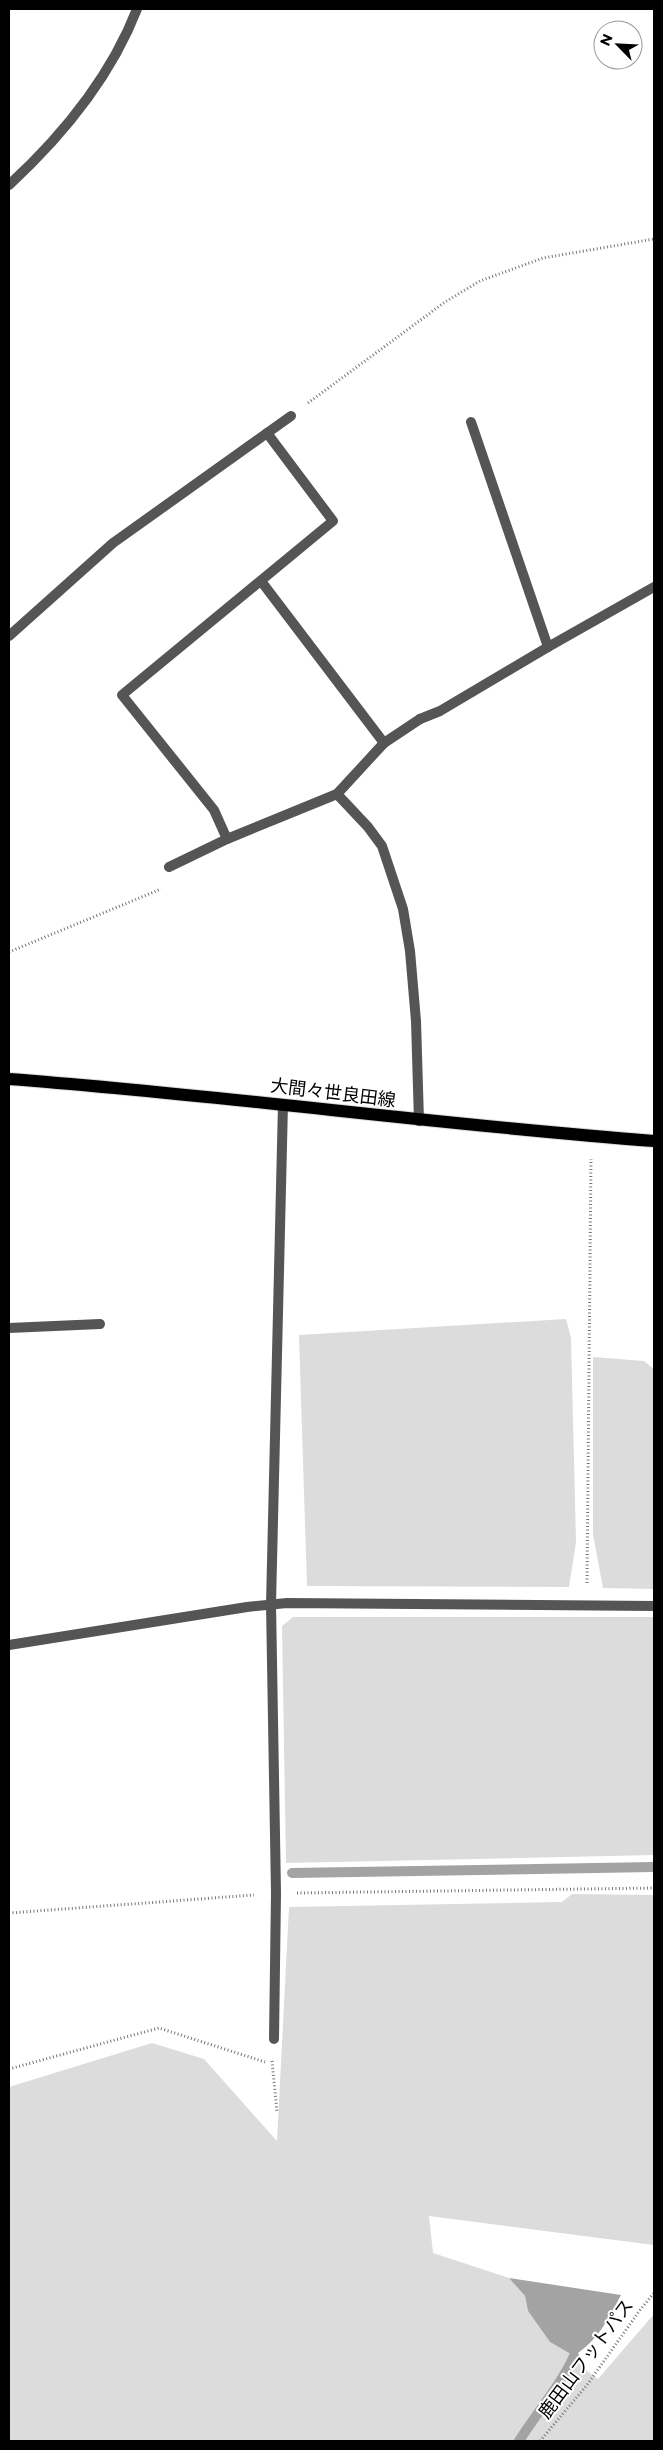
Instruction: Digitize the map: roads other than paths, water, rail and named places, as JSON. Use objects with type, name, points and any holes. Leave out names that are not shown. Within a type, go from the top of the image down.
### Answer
[{"type":"main road","name":"大間々世良田線","points":[[9,1080],[283,1104],[419,1121],[654,1141]]},
{"type":"street","points":[[9,185],[56,138],[86,100],[137,9]]},
{"type":"street","points":[[9,636],[114,543],[291,416]]},
{"type":"street","points":[[471,422],[548,647]]},
{"type":"street","points":[[227,839],[214,810],[122,694],[333,521],[267,432]]},
{"type":"street","points":[[261,581],[384,743]]},
{"type":"street","points":[[169,867],[227,839],[337,794],[384,743],[420,719],[440,711],[654,587]]},
{"type":"street","points":[[337,794],[368,827],[382,846],[403,909],[410,951],[416,1020],[419,1121]]},
{"type":"street","points":[[274,2039],[276,1894],[272,1604],[283,1104]]},
{"type":"street","points":[[9,1328],[100,1324]]},
{"type":"street","points":[[9,1645],[272,1604],[654,1606]]},
{"type":"waterway","points":[[292,1873],[654,1867]]},
{"type":"waterway","points":[[519,2441],[555,2389],[574,2356]]}]
